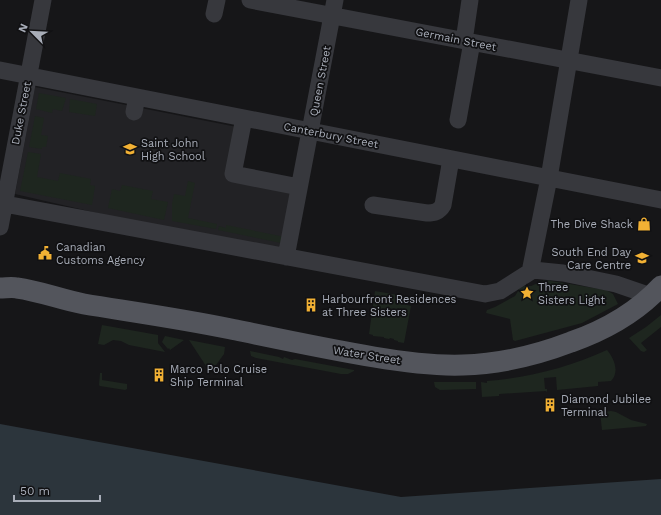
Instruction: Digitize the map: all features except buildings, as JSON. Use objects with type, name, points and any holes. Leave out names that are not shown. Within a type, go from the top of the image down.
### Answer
[{"type":"main road","name":"Water Street","points":[[0,288],[15,287],[72,302]]},
{"type":"main road","name":"Water Street","points":[[0,292],[13,297],[72,302],[229,328],[337,351],[402,362],[462,365],[488,363],[557,348],[600,330],[622,318],[656,291]]},
{"type":"street","name":"Duke Street","points":[[0,227],[2,204],[43,0]]},
{"type":"street","name":"Germain Street","points":[[250,0],[334,8],[468,42],[661,78]]},
{"type":"street","points":[[458,120],[468,42],[470,0]]},
{"type":"street","points":[[530,272],[549,178],[579,0]]},
{"type":"street","name":"Queen Street","points":[[286,257],[334,8]]},
{"type":"street","name":"Canterbury Street","points":[[0,70],[28,76],[135,105],[244,118],[661,200]]},
{"type":"street","points":[[244,118],[233,174],[299,187]]},
{"type":"street","points":[[373,205],[427,213],[438,211],[443,205],[451,159]]},
{"type":"street","points":[[2,204],[485,294],[500,292],[533,270],[563,273],[629,288],[656,291]]},
{"type":"shaded area","name":"Saint John High School","points":[[35,87],[242,128],[233,171],[297,184],[285,250],[149,225],[15,194]]},
{"type":"shaded area","points":[[39,93],[66,98],[62,111],[53,109],[52,113],[36,109]]},
{"type":"shaded area","points":[[70,99],[97,104],[95,116],[69,112]]},
{"type":"shaded area","points":[[35,116],[44,118],[41,135],[48,136],[46,147],[42,147],[42,149],[29,147]]},
{"type":"shaded area","points":[[28,152],[41,154],[37,177],[58,181],[60,173],[91,179],[90,185],[95,186],[92,205],[20,191]]},
{"type":"shaded area","points":[[188,181],[195,183],[188,218],[217,224],[216,229],[172,221],[172,204],[174,194],[185,196]]},
{"type":"shaded area","points":[[122,185],[153,191],[151,199],[168,202],[164,220],[108,208],[112,189],[120,191]]},
{"type":"shaded area","points":[[226,225],[285,237],[286,244],[218,230],[219,226],[226,228]]},
{"type":"shaded area","points":[[545,280],[606,290],[613,294],[618,304],[582,323],[515,341],[513,340],[510,319],[486,313],[487,310],[515,296],[520,288],[524,286],[531,286]]},
{"type":"shaded area","points":[[375,291],[404,296],[403,304],[411,306],[404,343],[398,342],[394,339],[369,334]]},
{"type":"shaded area","points":[[661,315],[661,327],[641,343],[647,350],[644,352],[641,351],[629,338]]},
{"type":"shaded area","points":[[102,325],[158,335],[158,343],[165,352],[129,345],[121,341],[113,340],[104,345],[98,344]]},
{"type":"shaded area","points":[[165,336],[184,340],[170,350],[162,342]]},
{"type":"shaded area","points":[[189,340],[225,347],[224,354],[216,365],[206,366]]},
{"type":"shaded area","points":[[607,350],[614,361],[616,369],[614,377],[611,381],[598,382],[598,386],[557,390],[556,377],[544,378],[545,389],[547,389],[547,392],[499,394],[499,396],[482,397],[481,382],[487,383],[487,381],[502,380],[548,371],[578,362]]},
{"type":"shaded area","points":[[250,351],[283,359],[284,357],[292,360],[295,359],[354,371],[348,374],[341,374],[256,358],[251,356]]},
{"type":"shaded area","points":[[100,373],[102,373],[102,380],[127,384],[127,389],[125,390],[100,386]]},
{"type":"shaded area","points":[[434,382],[476,382],[476,389],[440,390],[435,387]]},
{"type":"shaded area","points":[[611,411],[631,420],[647,424],[646,426],[602,430],[600,412]]},
{"type":"shaded area","points":[[0,424],[401,497],[661,479],[661,515],[0,515]]},
{"type":"place","name":"Saint John High School","points":[[130,149]]},
{"type":"place","name":"The Dive Shack","points":[[644,224]]},
{"type":"place","name":"Canadian Customs Agency","points":[[45,253]]},
{"type":"place","name":"South End Day Care Centre","points":[[642,258]]},
{"type":"place","name":"Three Sisters Light","points":[[527,293]]},
{"type":"place","name":"Harbourfront Residences at Three Sisters","points":[[311,305]]},
{"type":"place","name":"Marco Polo Cruise Ship Terminal","points":[[159,375]]},
{"type":"place","name":"Diamond Jubilee Terminal","points":[[550,405]]}]
